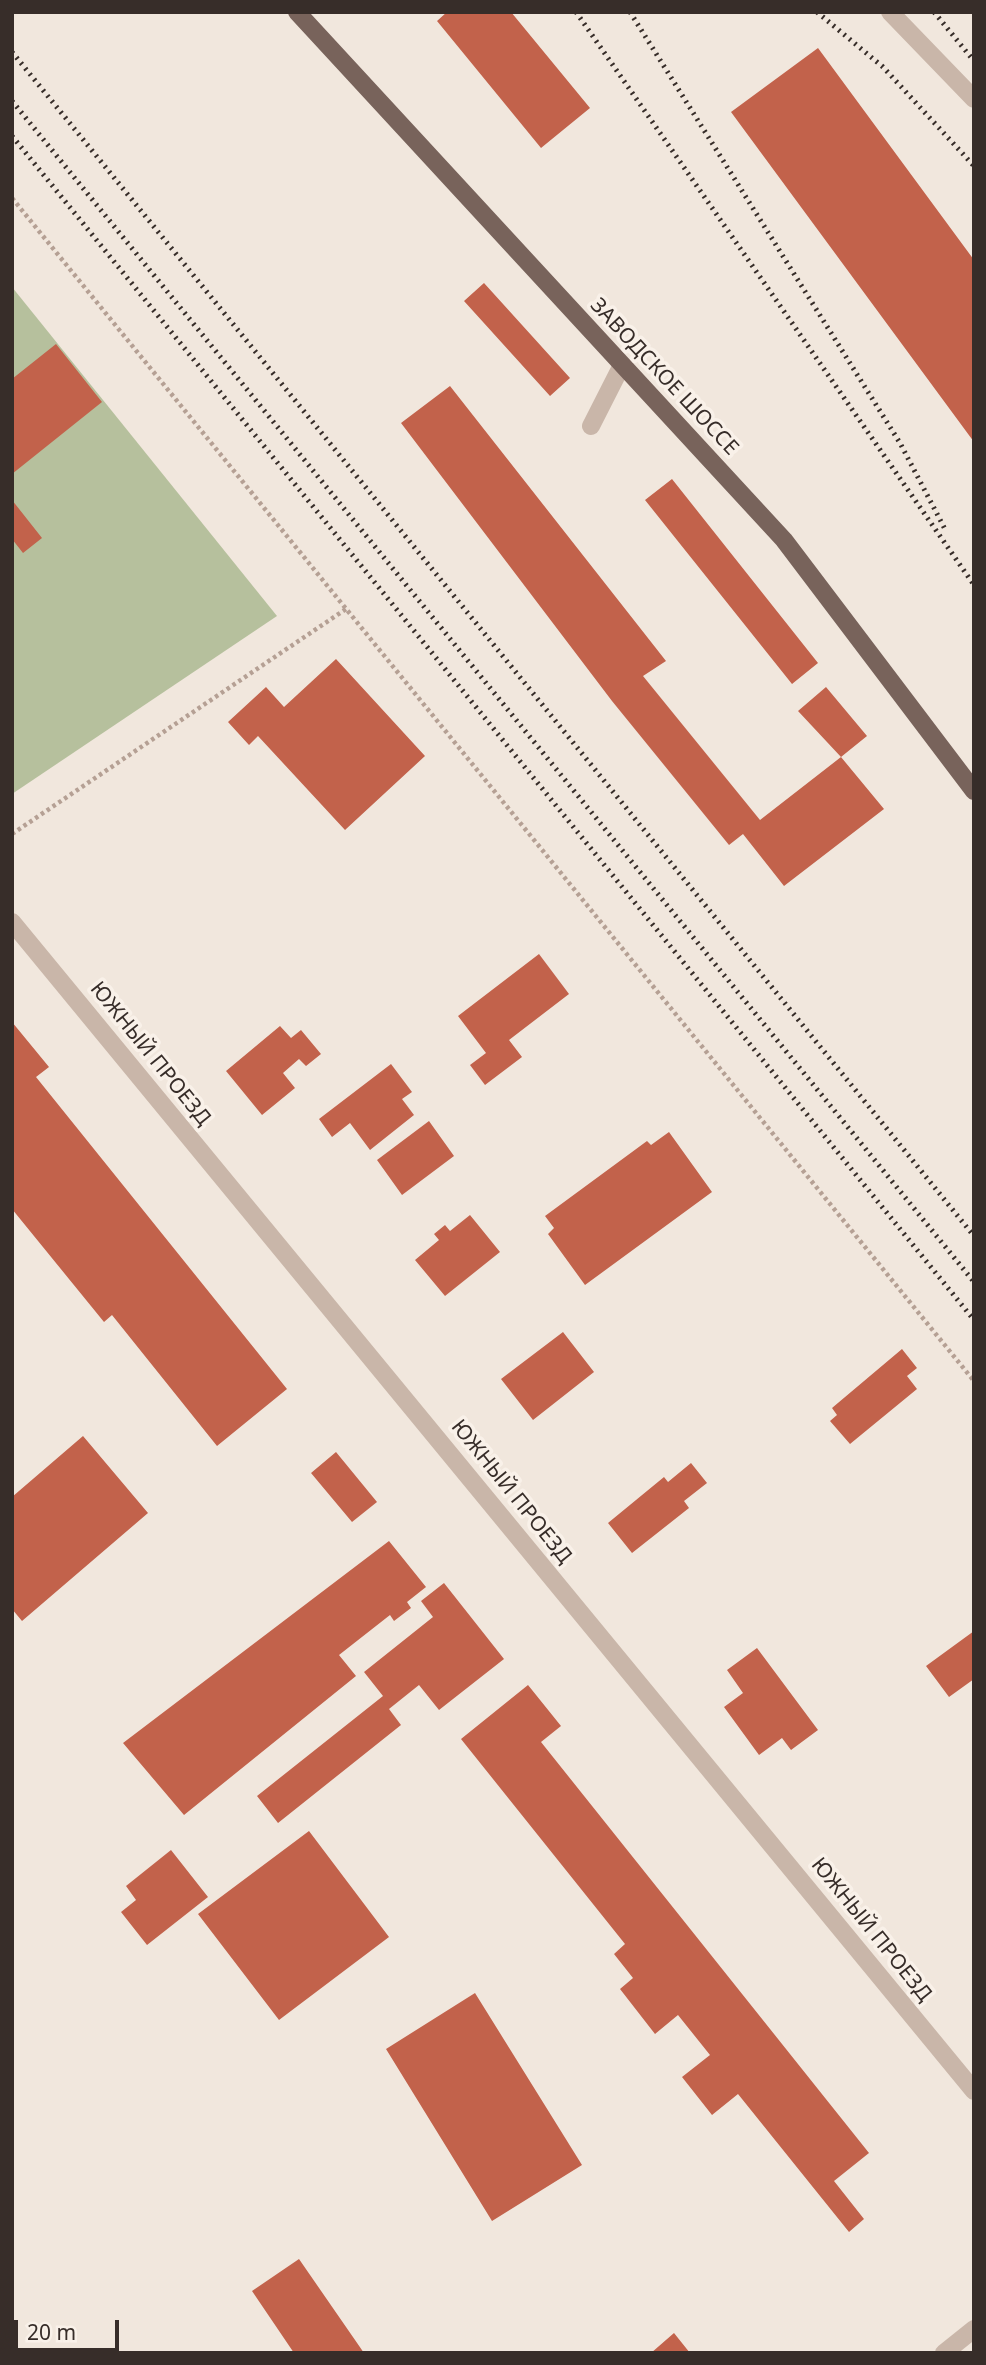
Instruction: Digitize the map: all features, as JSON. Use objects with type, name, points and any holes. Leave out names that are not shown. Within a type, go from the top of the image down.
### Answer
[{"type":"main road","name":"ЗАВОДСКОЕ ШОССЕ","points":[[298,13],[784,540],[974,791]]},
{"type":"street","points":[[890,12],[974,99]]},
{"type":"street","points":[[591,426],[622,365]]},
{"type":"street","name":"ЮЖНЫЙ ПРОЕЗД","points":[[12,922],[974,2091]]},
{"type":"street","points":[[944,2353],[974,2329]]},
{"type":"path","points":[[12,198],[974,1381]]},
{"type":"path","points":[[12,834],[346,609]]},
{"type":"green space","points":[[12,287],[277,616],[12,794]]},
{"type":"building","points":[[447,12],[511,12],[590,108],[541,148],[437,21]]},
{"type":"building","points":[[818,48],[974,260],[974,442],[731,112]]},
{"type":"building","points":[[484,283],[570,378],[550,396],[464,301]]},
{"type":"building","points":[[56,344],[102,402],[12,474],[12,379]]},
{"type":"building","points":[[450,386],[666,661],[643,676],[760,820],[841,757],[884,809],[784,886],[743,834],[729,845],[612,701],[401,423]]},
{"type":"building","points":[[672,479],[818,663],[792,684],[645,500]]},
{"type":"building","points":[[12,500],[42,538],[23,553],[12,539]]},
{"type":"building","points":[[336,659],[425,756],[345,830],[258,736],[249,745],[228,722],[266,687],[284,707]]},
{"type":"building","points":[[826,687],[867,736],[841,757],[798,711]]},
{"type":"building","points":[[539,954],[569,994],[509,1040],[522,1057],[485,1085],[470,1065],[486,1053],[458,1016]]},
{"type":"building","points":[[12,1022],[49,1067],[36,1077],[287,1389],[217,1446],[112,1315],[104,1322],[12,1209]]},
{"type":"building","points":[[280,1026],[291,1038],[301,1030],[321,1054],[306,1066],[299,1059],[283,1073],[295,1088],[262,1115],[226,1071]]},
{"type":"building","points":[[391,1064],[412,1092],[402,1099],[414,1115],[370,1150],[350,1123],[332,1137],[319,1119]]},
{"type":"building","points":[[429,1121],[454,1156],[402,1195],[377,1160]]},
{"type":"building","points":[[669,1132],[712,1192],[585,1285],[548,1234],[554,1228],[545,1216],[647,1141],[651,1145]]},
{"type":"building","points":[[470,1215],[500,1252],[445,1296],[415,1260],[439,1240],[434,1234],[445,1225],[450,1231]]},
{"type":"building","points":[[563,1332],[594,1372],[533,1420],[501,1379]]},
{"type":"building","points":[[902,1349],[917,1368],[907,1376],[917,1389],[850,1444],[830,1421],[837,1415],[832,1408]]},
{"type":"building","points":[[83,1436],[148,1513],[22,1621],[12,1609],[12,1497]]},
{"type":"building","points":[[336,1452],[377,1502],[352,1522],[311,1473]]},
{"type":"building","points":[[691,1463],[707,1483],[684,1501],[689,1508],[632,1553],[608,1523],[664,1477],[668,1482]]},
{"type":"building","points":[[389,1541],[426,1587],[407,1602],[411,1608],[394,1621],[390,1615],[339,1655],[356,1676],[184,1815],[123,1743]]},
{"type":"building","points":[[444,1583],[504,1659],[439,1710],[419,1685],[389,1709],[401,1725],[278,1823],[257,1796],[383,1696],[364,1672],[433,1617],[421,1601]]},
{"type":"building","points":[[974,1631],[974,1679],[949,1697],[926,1666]]},
{"type":"building","points":[[757,1648],[818,1730],[791,1750],[782,1738],[759,1755],[724,1707],[743,1693],[727,1670]]},
{"type":"building","points":[[528,1685],[561,1726],[541,1742],[869,2153],[834,2181],[864,2219],[849,2232],[738,2094],[712,2115],[682,2077],[710,2055],[678,2015],[655,2034],[620,1989],[633,1978],[614,1954],[625,1944],[461,1739]]},
{"type":"building","points":[[309,1831],[389,1937],[279,2020],[198,1914]]},
{"type":"building","points":[[171,1850],[208,1897],[147,1945],[121,1912],[136,1900],[126,1886]]},
{"type":"building","points":[[475,1993],[582,2165],[492,2221],[386,2049]]},
{"type":"building","points":[[299,2259],[364,2353],[294,2353],[252,2291]]},
{"type":"building","points":[[674,2333],[690,2353],[651,2353]]},
{"type":"railway","points":[[576,12],[974,585]]},
{"type":"railway","points":[[630,12],[900,443],[946,531]]},
{"type":"railway","points":[[817,12],[883,67],[974,166]]},
{"type":"railway","points":[[934,12],[974,61]]},
{"type":"railway","points":[[12,52],[974,1236]]},
{"type":"railway","points":[[12,101],[974,1282]]},
{"type":"railway","points":[[12,136],[974,1320]]}]
